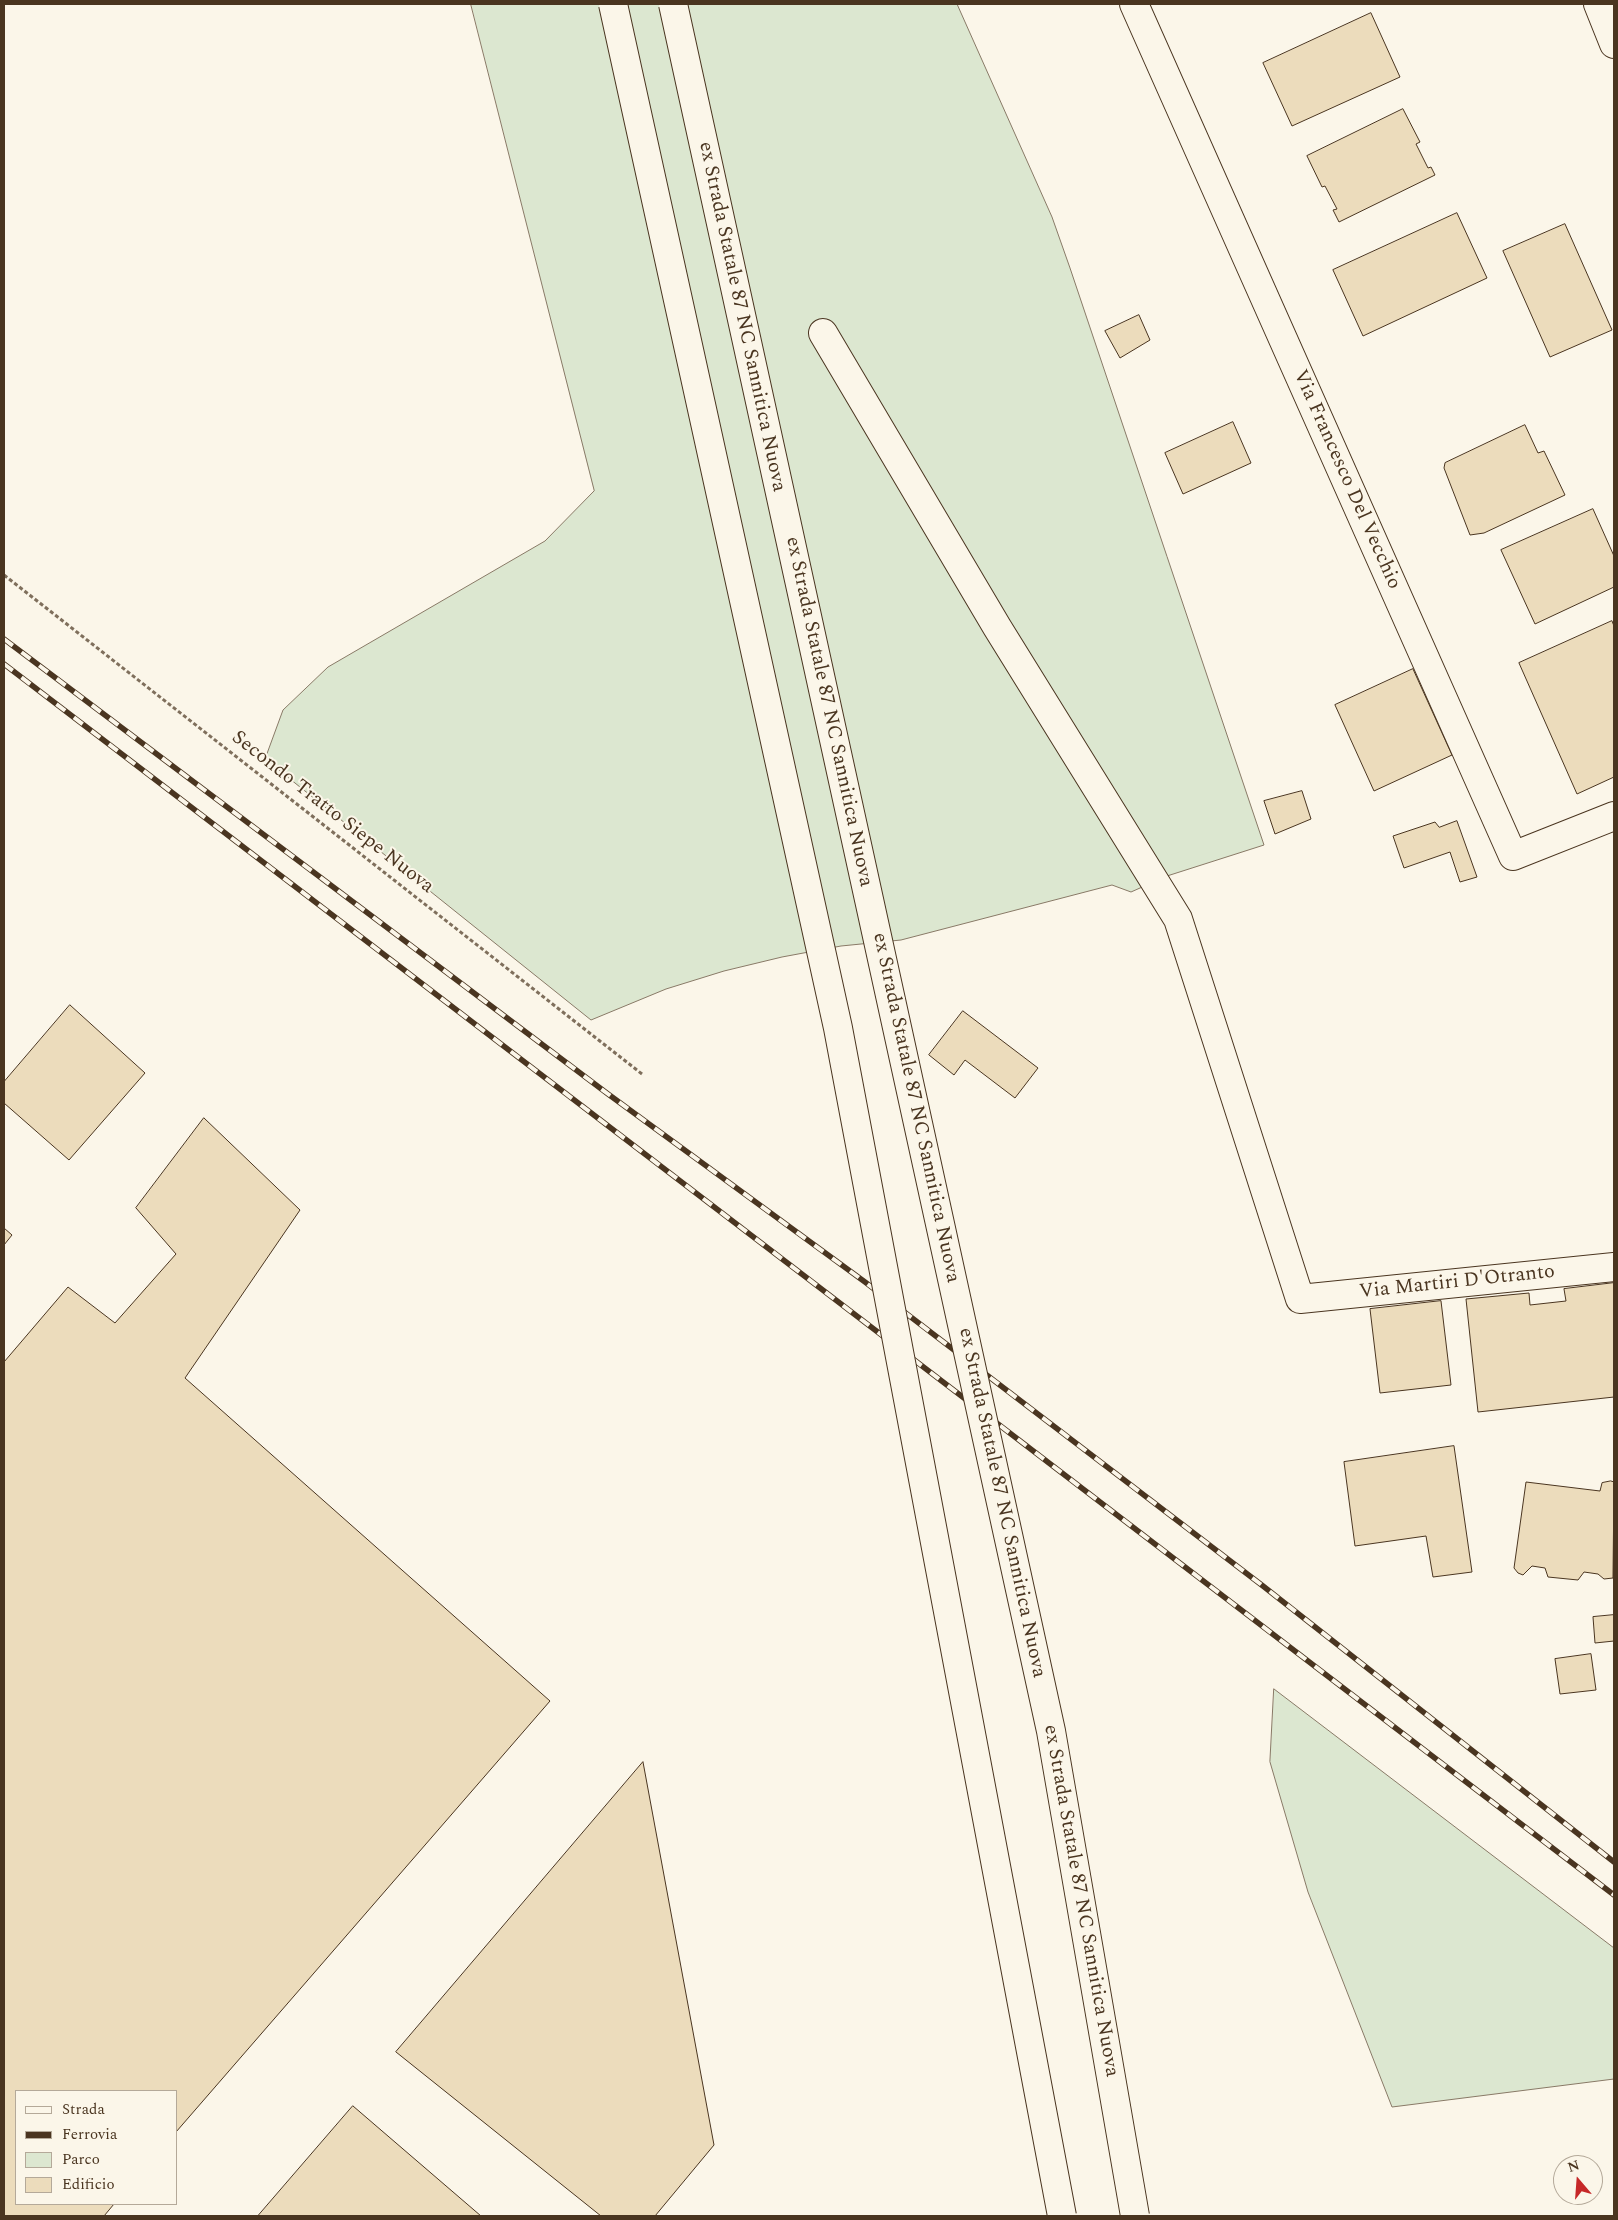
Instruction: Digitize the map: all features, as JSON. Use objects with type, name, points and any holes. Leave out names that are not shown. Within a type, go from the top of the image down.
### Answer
[{"type":"main road","points":[[612,4],[838,1028],[998,1885],[1062,2216]]},
{"type":"main road","name":"ex Strada Statale 87 NC Sannitica Nuova","points":[[673,4],[1051,1731],[1135,2216]]},
{"type":"main road","name":"Via Francesco Del Vecchio","points":[[1134,4],[1513,856],[1614,816]]},
{"type":"main road","points":[[1598,4],[1614,44]]},
{"type":"main road","name":"Via Martiri D'Otranto","points":[[823,333],[997,627],[1178,919],[1300,1298],[1614,1267]]},
{"type":"path","name":"Secondo Tratto Siepe Nuova","points":[[4,575],[642,1074]]},
{"type":"green space","points":[[471,4],[957,4],[1052,217],[1264,845],[1167,876],[1131,892],[1112,885],[901,940],[841,946],[782,957],[724,971],[666,989],[591,1020],[265,759],[283,710],[328,667],[545,541],[594,491]]},
{"type":"green space","points":[[1274,1689],[1614,1948],[1614,2079],[1392,2107],[1308,1892],[1270,1762]]},
{"type":"building","points":[[1371,13],[1400,77],[1292,126],[1263,63]]},
{"type":"building","points":[[1403,109],[1420,142],[1416,144],[1428,168],[1431,167],[1435,175],[1339,222],[1333,210],[1337,209],[1325,186],[1322,187],[1307,156]]},
{"type":"building","points":[[1457,213],[1487,278],[1363,336],[1333,270]]},
{"type":"building","points":[[1565,224],[1612,330],[1550,357],[1503,251]]},
{"type":"building","points":[[1139,315],[1150,340],[1120,358],[1105,331]]},
{"type":"building","points":[[1233,422],[1251,463],[1183,494],[1165,453]]},
{"type":"building","points":[[1525,425],[1538,453],[1544,451],[1565,495],[1484,533],[1470,535],[1444,468],[1445,463]]},
{"type":"building","points":[[1593,509],[1614,556],[1614,587],[1535,624],[1501,550]]},
{"type":"building","points":[[1612,621],[1614,626],[1614,777],[1577,794],[1519,663]]},
{"type":"building","points":[[1413,669],[1452,755],[1374,791],[1335,705]]},
{"type":"building","points":[[1302,791],[1311,819],[1275,834],[1264,801]]},
{"type":"building","points":[[1457,821],[1477,877],[1460,882],[1450,852],[1404,868],[1393,836],[1435,822],[1439,827]]},
{"type":"building","points":[[70,1005],[145,1073],[69,1160],[4,1103],[4,1082]]},
{"type":"building","points":[[963,1011],[1038,1068],[1015,1098],[965,1060],[954,1075],[929,1055]]},
{"type":"building","points":[[204,1118],[300,1210],[185,1378],[550,1701],[178,2130],[178,2090],[15,2090],[15,2205],[113,2205],[104,2216],[4,2216],[4,1362],[68,1287],[115,1323],[176,1254],[136,1208]]},
{"type":"building","points":[[4,1228],[12,1235],[4,1245]]},
{"type":"building","points":[[1614,1283],[1614,1397],[1478,1412],[1466,1299],[1529,1293],[1530,1305],[1566,1301],[1564,1289]]},
{"type":"building","points":[[1441,1301],[1451,1385],[1380,1393],[1370,1309]]},
{"type":"building","points":[[1454,1446],[1472,1572],[1433,1577],[1426,1536],[1355,1546],[1344,1462]]},
{"type":"building","points":[[1526,1482],[1600,1491],[1602,1483],[1614,1482],[1613,1578],[1604,1579],[1598,1574],[1584,1572],[1578,1580],[1548,1577],[1545,1568],[1532,1566],[1523,1575],[1518,1573],[1514,1568]]},
{"type":"building","points":[[1614,1615],[1614,1641],[1595,1643],[1593,1617]]},
{"type":"building","points":[[1591,1654],[1596,1690],[1560,1694],[1555,1659]]},
{"type":"building","points":[[643,1762],[714,2145],[655,2216],[601,2216],[396,2052]]},
{"type":"building","points":[[353,2106],[481,2216],[258,2216]]},
{"type":"railway","points":[[4,639],[608,1094],[865,1282],[1263,1586],[1614,1862]]},
{"type":"railway","points":[[4,664],[1614,1895]]}]
